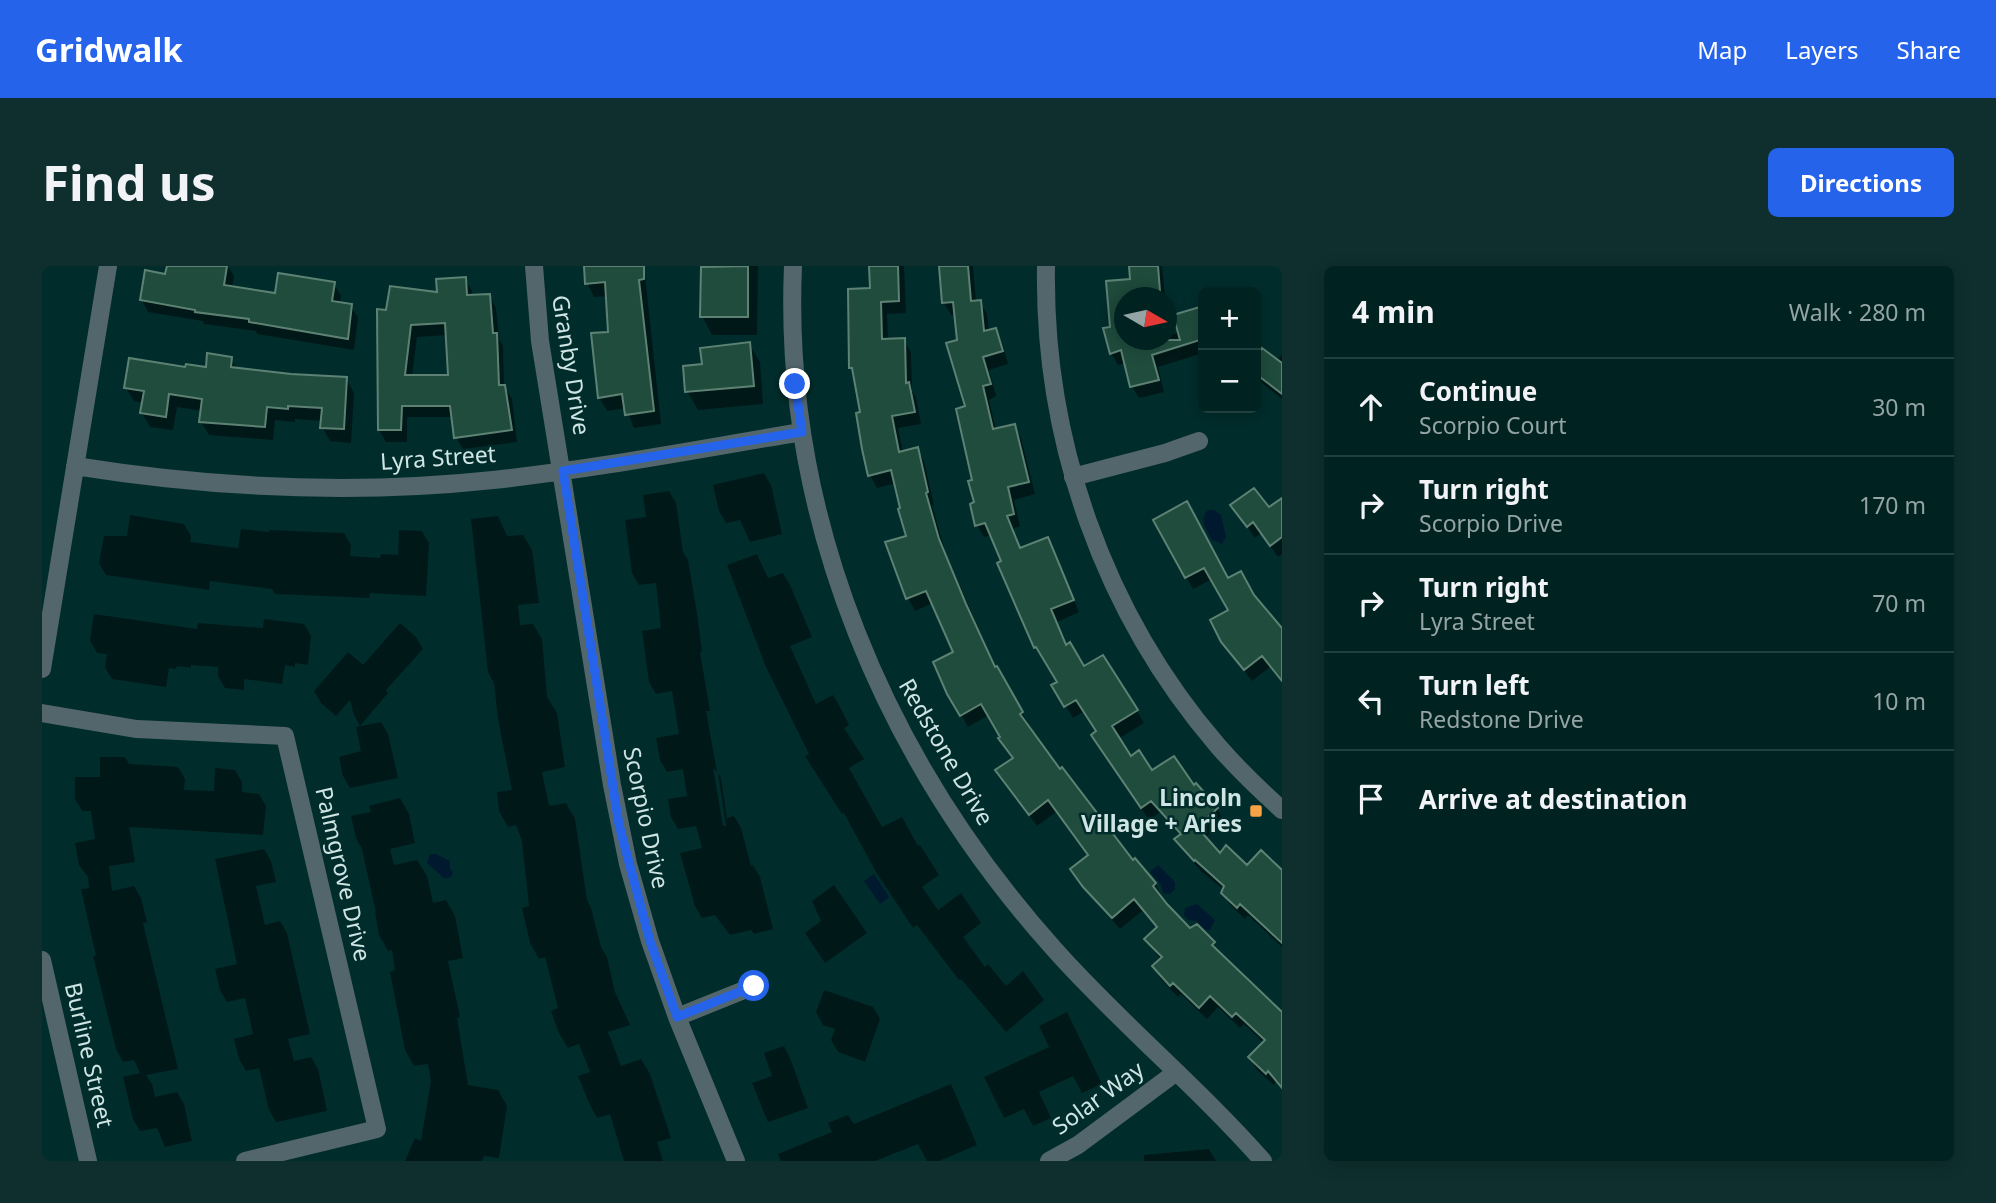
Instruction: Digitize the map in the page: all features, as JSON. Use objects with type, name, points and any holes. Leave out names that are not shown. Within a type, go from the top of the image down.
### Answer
[{"type":"street","points":[[42,669],[108,266]]},
{"type":"street","name":"Granby Drive","points":[[534,266],[540,341],[563,471]]},
{"type":"street","name":"Redstone Drive","points":[[793,266],[793,352],[802,432],[813,494],[829,556],[849,616],[873,675],[901,732],[960,827],[1026,916],[1122,1021],[1264,1161]]},
{"type":"street","points":[[1046,266],[1050,365],[1063,438],[1092,533],[1111,579],[1159,666],[1218,746],[1282,810]]},
{"type":"street","name":"Lyra Street","points":[[75,466],[209,483],[303,488],[412,486],[563,471],[802,432]]},
{"type":"street","points":[[1073,477],[1165,453],[1199,441]]},
{"type":"street","name":"Scorpio Drive","points":[[563,471],[619,825],[650,941],[677,1017],[736,1161]]},
{"type":"street","name":"Palmgrove Drive","points":[[42,713],[137,729],[285,736],[377,1129],[245,1161]]},
{"type":"street","name":"Burline Street","points":[[42,960],[88,1161]]},
{"type":"street","points":[[677,1017],[754,986]]},
{"type":"street","name":"Solar Way","points":[[1049,1161],[1078,1145],[1175,1073]]},
{"type":"water","points":[[1208,510],[1214,510],[1221,515],[1226,537],[1222,544],[1212,540],[1206,528],[1204,517]]},
{"type":"water","points":[[430,854],[450,861],[452,876],[445,879],[427,863]]},
{"type":"water","points":[[1158,865],[1175,882],[1175,889],[1170,894],[1163,893],[1161,885],[1150,872]]},
{"type":"water","points":[[874,874],[889,897],[880,904],[864,881]]},
{"type":"water","points":[[1197,904],[1215,920],[1210,930],[1206,930],[1196,921],[1188,920],[1184,915],[1185,908]]},
{"type":"building","points":[[167,266],[227,266],[224,285],[275,293],[278,273],[335,282],[332,301],[352,304],[348,339],[140,300],[145,270],[165,274]]},
{"type":"building","points":[[584,266],[644,266],[644,279],[639,280],[654,411],[625,415],[622,394],[598,398],[591,333],[608,332],[605,282],[585,284]]},
{"type":"building","points":[[748,266],[748,317],[700,317],[701,267]]},
{"type":"building","points":[[869,266],[898,266],[899,301],[881,302],[882,339],[905,338],[906,383],[909,382],[915,412],[892,416],[899,452],[918,447],[928,492],[926,493],[939,539],[995,667],[997,666],[1023,712],[1020,714],[1133,860],[1135,858],[1156,883],[1153,886],[1167,904],[1190,928],[1197,924],[1215,942],[1212,945],[1282,1012],[1282,1088],[1268,1071],[1266,1074],[1248,1057],[1265,1040],[1236,1013],[1232,1017],[1210,996],[1199,1008],[1173,983],[1170,986],[1152,966],[1162,957],[1144,939],[1157,927],[1134,899],[1112,918],[1083,887],[1070,869],[1088,855],[1048,800],[1029,815],[995,770],[1013,758],[998,738],[1000,737],[981,704],[960,716],[947,694],[933,662],[953,652],[926,591],[906,599],[885,542],[906,536],[891,470],[868,476],[862,449],[856,413],[860,412],[852,368],[849,368],[848,289],[870,288]]},
{"type":"building","points":[[939,266],[968,266],[971,301],[981,300],[984,331],[996,328],[1003,351],[983,357],[991,384],[983,386],[993,429],[1015,424],[1029,482],[1008,487],[1014,514],[1007,516],[1020,548],[1048,537],[1074,600],[1051,609],[1066,645],[1070,642],[1084,666],[1103,655],[1138,710],[1112,726],[1131,756],[1139,750],[1152,770],[1174,756],[1194,785],[1196,783],[1218,808],[1197,827],[1220,853],[1226,845],[1247,865],[1261,850],[1282,870],[1282,943],[1240,904],[1237,908],[1221,893],[1224,886],[1194,861],[1174,839],[1181,834],[1151,801],[1141,808],[1091,735],[1096,731],[1076,700],[1064,707],[1051,685],[1057,682],[1036,647],[1034,648],[997,563],[1001,561],[985,523],[975,526],[970,504],[974,502],[968,481],[972,480],[956,409],[965,406],[946,343],[957,340],[953,302],[942,303]]},
{"type":"building","points":[[1129,266],[1158,266],[1160,287],[1114,287],[1114,350],[1121,350],[1110,354],[1103,328],[1110,327],[1106,281],[1130,279]]},
{"type":"building","points":[[466,277],[467,295],[490,294],[493,333],[497,333],[499,385],[505,385],[512,430],[454,438],[450,406],[402,406],[401,430],[378,430],[377,309],[386,310],[390,286],[437,292],[436,279]],"holes":[[[445,323],[448,375],[405,375],[411,325]]]},
{"type":"building","points":[[1198,308],[1198,341],[1177,347],[1177,340],[1180,340],[1177,314]]},
{"type":"building","points":[[750,342],[754,386],[685,392],[683,366],[702,364],[700,348]]},
{"type":"building","points":[[1121,350],[1168,350],[1152,355],[1159,380],[1130,387]]},
{"type":"building","points":[[1261,350],[1282,363],[1282,394],[1261,378]]},
{"type":"building","points":[[207,353],[232,357],[231,367],[347,377],[344,429],[320,428],[322,408],[288,406],[288,409],[267,407],[265,427],[199,422],[202,399],[169,394],[166,417],[140,413],[144,391],[124,388],[129,358],[185,367],[186,364],[206,367]]},
{"type":"building","points":[[1254,488],[1269,507],[1282,498],[1282,537],[1270,546],[1253,522],[1247,527],[1230,505]]},
{"type":"building","points":[[1187,501],[1228,578],[1241,571],[1254,595],[1282,628],[1282,681],[1262,656],[1244,670],[1221,642],[1210,620],[1228,610],[1204,568],[1185,578],[1153,520]]},
{"type":"place","name":"Lincoln Village + Aries","points":[[1256,811]]},
{"type":"route","points":[[754,986],[677,1017],[650,941],[619,825],[563,471],[802,432],[795,384]]}]
